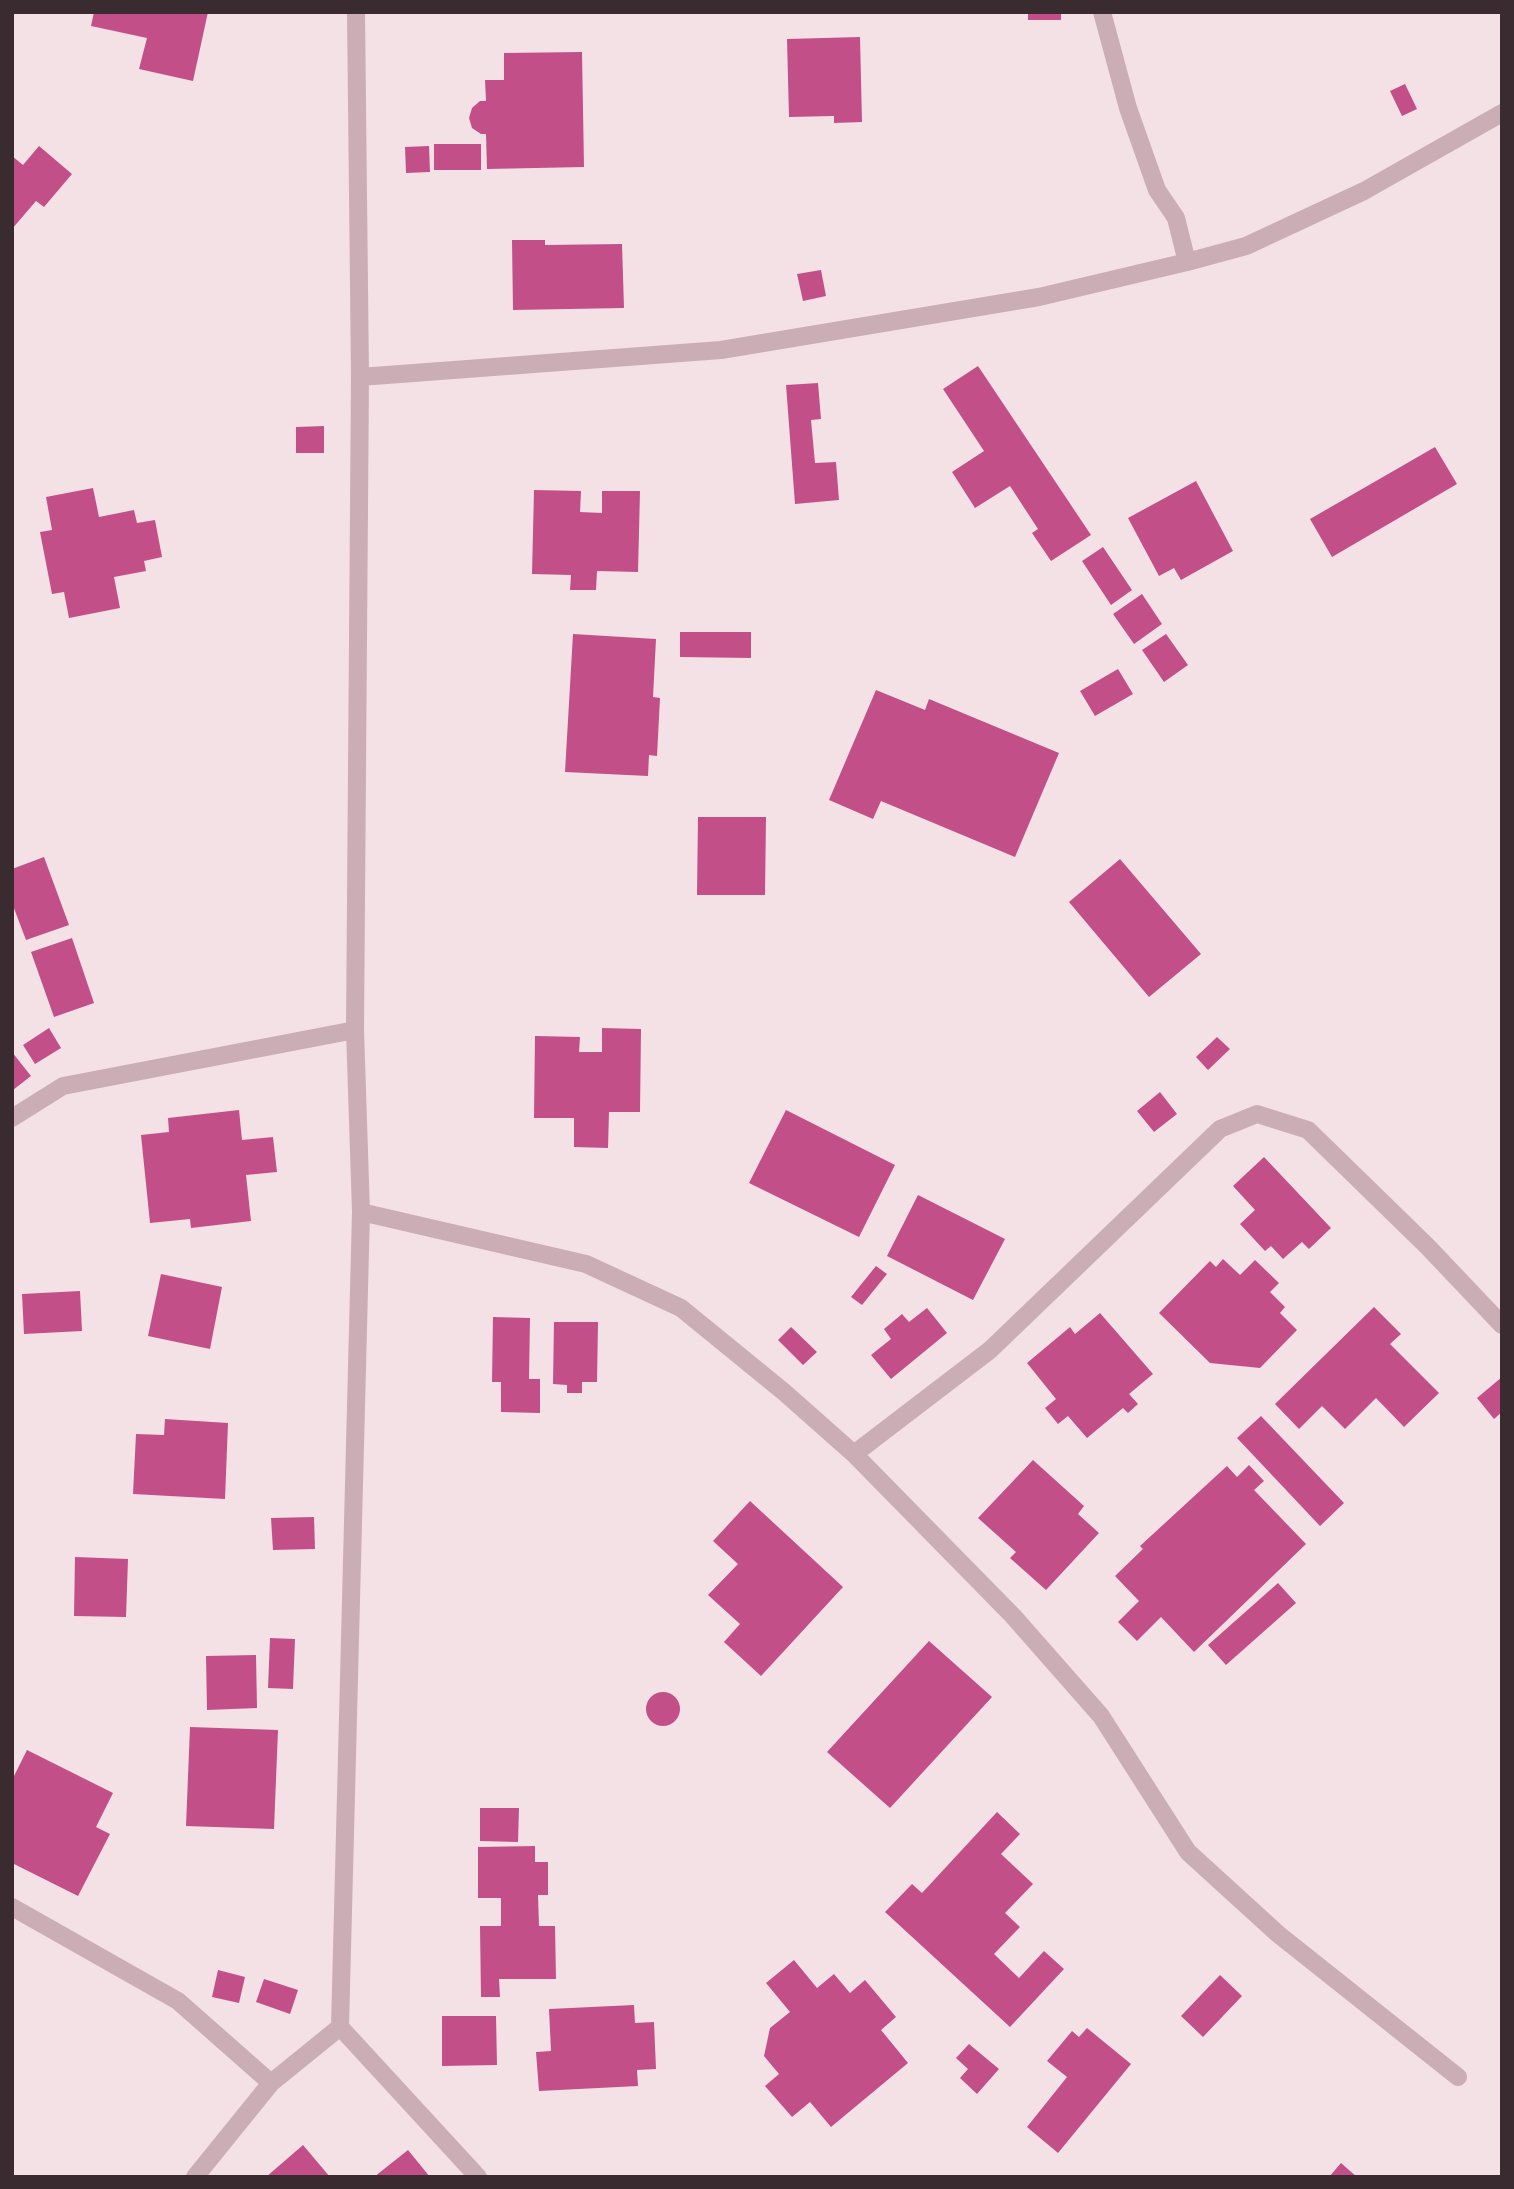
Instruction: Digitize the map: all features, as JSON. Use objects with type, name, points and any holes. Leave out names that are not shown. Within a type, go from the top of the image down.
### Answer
[{"type":"street","points":[[356,12],[360,377],[355,1030],[361,1212],[340,2027],[478,2177]]},
{"type":"street","points":[[1102,12],[1128,108],[1157,190],[1176,218],[1186,262]]},
{"type":"street","points":[[360,377],[721,350],[1039,297],[1246,246],[1364,191],[1502,113]]},
{"type":"street","points":[[12,1118],[63,1086],[355,1030]]},
{"type":"street","points":[[854,1454],[990,1350],[1220,1129],[1256,1114],[1308,1130],[1428,1247],[1502,1325]]},
{"type":"street","points":[[361,1212],[586,1264],[681,1308],[784,1392],[854,1454],[1013,1615],[1101,1716],[1188,1852],[1279,1934],[1458,2077]]},
{"type":"street","points":[[12,1908],[178,2001],[271,2083]]},
{"type":"street","points":[[195,2177],[271,2083],[340,2027]]},
{"type":"building","points":[[94,12],[208,12],[193,81],[139,69],[147,38],[91,26]]},
{"type":"building","points":[[1028,12],[1061,12],[1061,20],[1028,20]]},
{"type":"building","points":[[860,37],[862,122],[834,123],[834,116],[789,117],[787,39]]},
{"type":"building","points":[[582,52],[584,167],[487,169],[486,134],[472,128],[469,118],[472,108],[480,101],[486,101],[485,80],[504,80],[504,53]]},
{"type":"building","points":[[1405,84],[1417,109],[1402,116],[1390,91]]},
{"type":"building","points":[[434,144],[481,144],[481,170],[434,170]]},
{"type":"building","points":[[39,146],[72,174],[44,207],[36,201],[12,229],[12,156],[23,165]]},
{"type":"building","points":[[429,146],[430,172],[406,173],[405,147]]},
{"type":"building","points":[[512,240],[545,240],[545,245],[622,244],[624,308],[513,310]]},
{"type":"building","points":[[821,270],[826,296],[803,301],[797,274]]},
{"type":"building","points":[[978,366],[1091,535],[1051,561],[1032,533],[1038,529],[1010,486],[975,508],[952,472],[984,451],[943,389]]},
{"type":"building","points":[[818,383],[821,419],[811,420],[815,463],[836,462],[839,500],[795,504],[786,385]]},
{"type":"building","points":[[324,426],[324,453],[296,453],[296,427]]},
{"type":"building","points":[[1435,447],[1457,484],[1332,557],[1310,519]]},
{"type":"building","points":[[1196,481],[1233,551],[1181,580],[1174,568],[1159,576],[1128,518]]},
{"type":"building","points":[[93,488],[99,517],[134,510],[137,523],[155,520],[162,557],[144,561],[146,571],[114,577],[120,608],[69,618],[64,592],[52,594],[40,532],[52,530],[46,497]]},
{"type":"building","points":[[534,490],[581,491],[580,512],[602,513],[602,491],[640,491],[638,572],[597,571],[596,590],[570,590],[571,575],[532,574]]},
{"type":"building","points":[[1103,547],[1132,590],[1111,605],[1082,561]]},
{"type":"building","points":[[1142,594],[1162,624],[1134,644],[1113,614]]},
{"type":"building","points":[[680,632],[751,632],[751,658],[680,657]]},
{"type":"building","points":[[573,634],[656,639],[653,697],[660,698],[657,756],[649,755],[648,776],[565,772]]},
{"type":"building","points":[[1166,634],[1188,665],[1164,682],[1142,650]]},
{"type":"building","points":[[1118,669],[1133,694],[1095,716],[1080,691]]},
{"type":"building","points":[[876,690],[925,710],[929,699],[1059,753],[1015,857],[881,801],[873,819],[829,800]]},
{"type":"building","points":[[698,817],[766,817],[765,895],[697,895]]},
{"type":"building","points":[[44,857],[69,925],[26,940],[12,903],[12,869]]},
{"type":"building","points":[[1120,859],[1201,954],[1149,997],[1069,902]]},
{"type":"building","points":[[72,938],[94,1003],[54,1017],[31,952]]},
{"type":"building","points":[[49,1028],[61,1048],[35,1064],[23,1045]]},
{"type":"building","points":[[602,1028],[641,1029],[640,1112],[609,1112],[608,1148],[574,1147],[574,1118],[534,1118],[535,1036],[580,1037],[579,1052],[602,1052]]},
{"type":"building","points":[[1217,1037],[1230,1049],[1208,1070],[1196,1057]]},
{"type":"building","points":[[12,1052],[31,1076],[13,1090],[12,1088]]},
{"type":"building","points":[[1160,1092],[1177,1114],[1154,1132],[1137,1111]]},
{"type":"building","points":[[239,1110],[242,1140],[273,1137],[277,1172],[246,1175],[251,1221],[191,1228],[190,1219],[150,1223],[141,1135],[169,1132],[168,1118]]},
{"type":"building","points":[[786,1110],[895,1165],[859,1237],[749,1183]]},
{"type":"building","points":[[1264,1157],[1331,1228],[1309,1249],[1302,1242],[1283,1259],[1271,1246],[1265,1251],[1240,1224],[1255,1210],[1233,1186]]},
{"type":"building","points":[[918,1195],[1005,1239],[973,1300],[887,1256]]},
{"type":"building","points":[[1223,1259],[1240,1275],[1255,1260],[1279,1283],[1270,1292],[1285,1307],[1280,1313],[1297,1330],[1260,1368],[1210,1363],[1159,1313],[1210,1261],[1216,1267]]},
{"type":"building","points":[[876,1266],[887,1274],[862,1305],[851,1297]]},
{"type":"building","points":[[161,1274],[222,1287],[210,1349],[148,1336]]},
{"type":"building","points":[[80,1291],[82,1331],[24,1334],[22,1294]]},
{"type":"building","points":[[1374,1307],[1401,1334],[1390,1344],[1439,1393],[1404,1427],[1376,1398],[1345,1429],[1322,1406],[1299,1429],[1275,1404]]},
{"type":"building","points":[[927,1308],[947,1333],[891,1379],[871,1355],[891,1339],[884,1329],[902,1314],[909,1322]]},
{"type":"building","points":[[1100,1313],[1153,1374],[1129,1394],[1138,1404],[1128,1413],[1123,1408],[1087,1438],[1068,1416],[1058,1424],[1045,1408],[1056,1399],[1027,1363],[1070,1327],[1075,1334]]},
{"type":"building","points":[[493,1317],[530,1318],[529,1379],[540,1379],[540,1413],[501,1412],[501,1382],[492,1382]]},
{"type":"building","points":[[554,1322],[598,1322],[597,1382],[582,1382],[582,1393],[567,1393],[567,1385],[553,1384]]},
{"type":"building","points":[[791,1327],[817,1352],[803,1365],[778,1340]]},
{"type":"building","points":[[1502,1377],[1502,1412],[1494,1419],[1477,1398]]},
{"type":"building","points":[[1261,1416],[1344,1503],[1320,1526],[1237,1438]]},
{"type":"building","points":[[165,1419],[228,1423],[225,1499],[133,1494],[136,1434],[164,1435]]},
{"type":"building","points":[[1033,1460],[1084,1506],[1078,1514],[1099,1533],[1046,1590],[1010,1558],[1016,1552],[978,1518]]},
{"type":"building","points":[[1249,1465],[1264,1481],[1254,1490],[1306,1544],[1194,1652],[1161,1617],[1137,1641],[1118,1622],[1139,1601],[1115,1576],[1143,1549],[1140,1546],[1227,1466],[1237,1477]]},
{"type":"building","points":[[750,1501],[843,1587],[761,1676],[724,1642],[740,1624],[708,1595],[738,1564],[713,1541]]},
{"type":"building","points":[[314,1517],[315,1549],[273,1550],[271,1518]]},
{"type":"building","points":[[75,1557],[128,1559],[126,1617],[74,1616]]},
{"type":"building","points":[[1278,1583],[1296,1603],[1226,1665],[1208,1645]]},
{"type":"building","points":[[270,1638],[295,1639],[293,1689],[268,1688]]},
{"type":"building","points":[[929,1641],[992,1697],[890,1808],[827,1752]]},
{"type":"building","points":[[256,1655],[257,1708],[207,1710],[206,1656]]},
{"type":"building","points":[[663,1692],[675,1697],[680,1709],[675,1721],[663,1726],[651,1721],[646,1709],[651,1697]]},
{"type":"building","points":[[190,1727],[278,1730],[274,1829],[186,1826]]},
{"type":"building","points":[[27,1750],[113,1793],[96,1827],[110,1834],[78,1896],[12,1863],[12,1780]]},
{"type":"building","points":[[480,1808],[519,1808],[518,1842],[480,1841]]},
{"type":"building","points":[[997,1812],[1020,1834],[1001,1854],[1033,1884],[1005,1913],[1020,1927],[994,1954],[1019,1978],[1044,1951],[1064,1969],[1010,2027],[885,1912],[912,1884],[922,1893]]},
{"type":"building","points":[[535,1846],[535,1862],[548,1862],[548,1895],[538,1895],[539,1926],[555,1926],[556,1979],[499,1979],[500,1997],[481,1997],[480,1926],[501,1926],[501,1898],[478,1898],[478,1847]]},
{"type":"building","points":[[794,1960],[817,1988],[834,1974],[850,1993],[865,1980],[896,2017],[881,2030],[908,2063],[831,2127],[810,2102],[792,2117],[765,2086],[779,2074],[764,2056],[770,2028],[790,2012],[766,1983]]},
{"type":"building","points":[[218,1970],[245,1977],[239,2003],[212,1997]]},
{"type":"building","points":[[1220,1975],[1242,1996],[1203,2037],[1181,2016]]},
{"type":"building","points":[[264,1979],[298,1990],[290,2014],[256,2002]]},
{"type":"building","points":[[634,2005],[635,2023],[654,2022],[656,2069],[637,2070],[638,2086],[539,2091],[536,2052],[551,2051],[549,2009]]},
{"type":"building","points":[[442,2016],[496,2016],[497,2065],[442,2066]]},
{"type":"building","points":[[1087,2028],[1131,2064],[1058,2153],[1027,2127],[1067,2077],[1047,2061],[1072,2031],[1079,2037]]},
{"type":"building","points":[[969,2044],[999,2069],[977,2094],[960,2078],[968,2069],[956,2058]]},
{"type":"building","points":[[303,2145],[330,2177],[266,2177]]},
{"type":"building","points":[[408,2150],[430,2177],[374,2177]]},
{"type":"building","points":[[1341,2163],[1357,2177],[1329,2177]]}]
